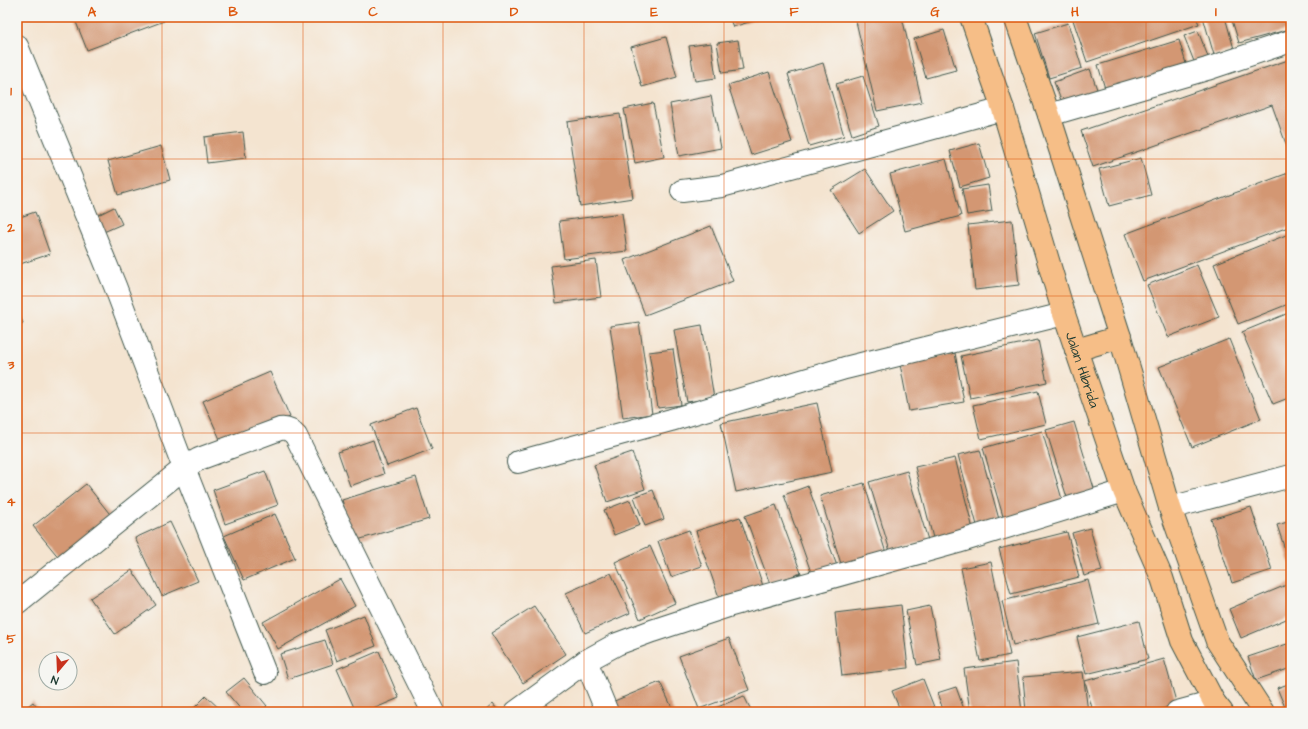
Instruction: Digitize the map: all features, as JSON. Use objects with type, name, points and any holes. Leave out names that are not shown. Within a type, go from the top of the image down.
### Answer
[{"type":"main road","name":"Jalan Hibrida","points":[[971,17],[1003,110],[1064,314],[1124,491],[1162,578],[1182,640],[1218,707]]},
{"type":"main road","points":[[1015,17],[1049,115],[1120,337],[1170,508],[1217,641],[1263,712]]},
{"type":"main road","points":[[1076,350],[1120,337]]},
{"type":"street","points":[[1049,115],[1207,69],[1291,41]]},
{"type":"street","points":[[17,46],[115,286],[184,468],[265,673]]},
{"type":"street","points":[[682,191],[722,186],[1003,110]]},
{"type":"street","points":[[518,462],[671,420],[845,368],[1064,314]]},
{"type":"street","points":[[17,603],[184,468],[199,458],[286,428],[292,431],[303,451],[433,712]]},
{"type":"street","points":[[1170,508],[1291,476]]},
{"type":"street","points":[[516,712],[586,661],[617,644],[721,608],[958,542],[1124,491]]},
{"type":"street","points":[[586,661],[607,712]]},
{"type":"street","points":[[1177,712],[1218,707]]},
{"type":"building","points":[[74,17],[163,17],[164,21],[87,50]]},
{"type":"building","points":[[729,17],[765,17],[733,27]]},
{"type":"building","points":[[855,17],[902,17],[922,102],[877,111]]},
{"type":"building","points":[[1072,17],[1196,17],[1199,24],[1087,62]]},
{"type":"building","points":[[1203,17],[1225,17],[1234,49],[1214,55]]},
{"type":"building","points":[[1231,17],[1287,17],[1290,29],[1239,43]]},
{"type":"building","points":[[1068,23],[1082,68],[1049,78],[1035,33]]},
{"type":"building","points":[[944,30],[956,70],[926,78],[914,39]]},
{"type":"building","points":[[1198,31],[1209,59],[1195,64],[1184,36]]},
{"type":"building","points":[[666,37],[677,77],[642,87],[631,47]]},
{"type":"building","points":[[738,40],[743,70],[722,73],[717,43]]},
{"type":"building","points":[[1179,40],[1187,67],[1106,92],[1098,65]]},
{"type":"building","points":[[711,43],[716,78],[695,81],[689,46]]},
{"type":"building","points":[[1291,59],[1291,158],[1272,105],[1093,167],[1081,131]]},
{"type":"building","points":[[823,63],[844,136],[809,146],[788,74]]},
{"type":"building","points":[[1090,69],[1099,95],[1064,108],[1054,82]]},
{"type":"building","points":[[769,72],[792,142],[751,155],[728,85]]},
{"type":"building","points":[[863,76],[879,126],[852,135],[836,84]]},
{"type":"building","points":[[711,96],[721,148],[679,156],[670,104]]},
{"type":"building","points":[[653,103],[664,157],[635,163],[624,109]]},
{"type":"building","points":[[620,114],[633,198],[580,206],[567,122]]},
{"type":"building","points":[[243,132],[246,158],[207,163],[204,137]]},
{"type":"building","points":[[979,143],[989,178],[960,187],[950,151]]},
{"type":"building","points":[[161,146],[170,180],[118,195],[108,161]]},
{"type":"building","points":[[1141,158],[1151,195],[1109,206],[1099,169]]},
{"type":"building","points":[[946,159],[961,216],[905,231],[890,174]]},
{"type":"building","points":[[865,169],[893,211],[859,233],[831,190]]},
{"type":"building","points":[[1291,172],[1291,226],[1143,281],[1125,234]]},
{"type":"building","points":[[988,185],[992,211],[967,215],[962,189]]},
{"type":"building","points":[[114,207],[122,224],[99,234],[92,218]]},
{"type":"building","points":[[35,212],[50,254],[17,265],[17,218]]},
{"type":"building","points":[[622,213],[627,251],[564,259],[559,221]]},
{"type":"building","points":[[1012,220],[1019,285],[975,290],[968,225]]},
{"type":"building","points":[[711,226],[733,281],[645,315],[624,260]]},
{"type":"building","points":[[1291,233],[1291,303],[1238,324],[1214,264]]},
{"type":"building","points":[[596,260],[601,297],[556,303],[551,266]]},
{"type":"building","points":[[1197,265],[1219,317],[1168,337],[1147,285]]},
{"type":"building","points":[[17,309],[23,323],[17,326]]},
{"type":"building","points":[[1291,312],[1291,397],[1273,404],[1242,332]]},
{"type":"building","points":[[639,322],[652,414],[623,418],[610,326]]},
{"type":"building","points":[[702,325],[714,398],[687,402],[674,330]]},
{"type":"building","points":[[1229,339],[1261,419],[1192,447],[1159,367]]},
{"type":"building","points":[[1038,340],[1047,382],[970,398],[961,356]]},
{"type":"building","points":[[673,349],[681,405],[658,408],[649,352]]},
{"type":"building","points":[[955,353],[964,402],[909,411],[900,364]]},
{"type":"building","points":[[270,372],[290,417],[223,446],[203,401]]},
{"type":"building","points":[[1038,391],[1046,424],[981,439],[973,405]]},
{"type":"building","points":[[817,403],[832,472],[736,492],[721,423]]},
{"type":"building","points":[[416,408],[432,449],[387,466],[371,425]]},
{"type":"building","points":[[1074,422],[1096,495],[1069,504],[1046,430]]},
{"type":"building","points":[[1042,431],[1064,506],[1005,523],[983,448]]},
{"type":"building","points":[[373,440],[384,474],[350,486],[338,452]]},
{"type":"building","points":[[980,450],[1000,523],[978,529],[958,455]]},
{"type":"building","points":[[632,452],[645,489],[607,502],[594,465]]},
{"type":"building","points":[[955,458],[974,533],[934,542],[915,467]]},
{"type":"building","points":[[265,471],[278,505],[225,524],[213,490]]},
{"type":"building","points":[[907,471],[928,540],[890,551],[869,482]]},
{"type":"building","points":[[416,477],[429,519],[354,541],[342,500]]},
{"type":"building","points":[[864,483],[886,553],[842,567],[820,496]]},
{"type":"building","points":[[86,484],[113,518],[60,559],[33,526]]},
{"type":"building","points":[[808,486],[837,566],[812,575],[784,495]]},
{"type":"building","points":[[653,490],[664,519],[645,526],[634,497]]},
{"type":"building","points":[[630,500],[640,525],[614,535],[604,510]]},
{"type":"building","points":[[776,505],[801,573],[770,584],[745,516]]},
{"type":"building","points":[[1251,507],[1272,570],[1232,583],[1211,519]]},
{"type":"building","points":[[275,514],[295,558],[244,580],[224,536]]},
{"type":"building","points":[[740,517],[764,589],[721,603],[696,531]]},
{"type":"building","points":[[1291,521],[1291,568],[1277,525]]},
{"type":"building","points":[[170,522],[198,581],[162,596],[135,538]]},
{"type":"building","points":[[1090,528],[1102,571],[1084,576],[1072,533]]},
{"type":"building","points":[[689,530],[702,566],[671,577],[658,541]]},
{"type":"building","points":[[1067,532],[1079,577],[1011,594],[999,549]]},
{"type":"building","points":[[650,546],[675,603],[640,619],[615,562]]},
{"type":"building","points":[[991,562],[1010,655],[980,661],[961,568]]},
{"type":"building","points":[[132,570],[156,605],[115,634],[90,598]]},
{"type":"building","points":[[611,573],[630,613],[585,633],[566,593]]},
{"type":"building","points":[[340,579],[355,606],[278,649],[263,622]]},
{"type":"building","points":[[1088,580],[1099,624],[1013,645],[1002,601]]},
{"type":"building","points":[[1291,583],[1291,617],[1241,638],[1229,609]]},
{"type":"building","points":[[901,605],[908,668],[842,676],[835,613]]},
{"type":"building","points":[[534,606],[566,654],[523,683],[491,633]]},
{"type":"building","points":[[930,606],[941,660],[917,665],[906,611]]},
{"type":"building","points":[[364,615],[376,646],[337,661],[325,630]]},
{"type":"building","points":[[1139,621],[1148,659],[1086,674],[1077,637]]},
{"type":"building","points":[[729,638],[749,690],[699,709],[679,656]]},
{"type":"building","points":[[325,640],[333,664],[288,679],[280,654]]},
{"type":"building","points":[[1287,644],[1291,654],[1291,668],[1256,680],[1248,657]]},
{"type":"building","points":[[379,651],[399,698],[366,712],[356,712],[337,669]]},
{"type":"building","points":[[1164,659],[1177,705],[1149,712],[1093,712],[1085,681]]},
{"type":"building","points":[[1016,662],[1022,712],[970,712],[964,669]]},
{"type":"building","points":[[1083,672],[1088,712],[1026,712],[1023,677]]},
{"type":"building","points":[[244,678],[267,706],[259,712],[243,712],[226,692]]},
{"type":"building","points":[[923,679],[936,712],[901,712],[892,691]]},
{"type":"building","points":[[660,682],[674,712],[617,712],[612,702]]},
{"type":"building","points":[[1291,683],[1291,712],[1287,712],[1277,688]]},
{"type":"building","points":[[956,687],[965,712],[944,712],[937,693]]},
{"type":"building","points":[[206,696],[223,712],[190,712]]},
{"type":"building","points":[[744,696],[752,712],[706,712]]},
{"type":"building","points":[[33,702],[40,712],[20,712]]},
{"type":"building","points":[[493,704],[499,712],[484,712]]}]
